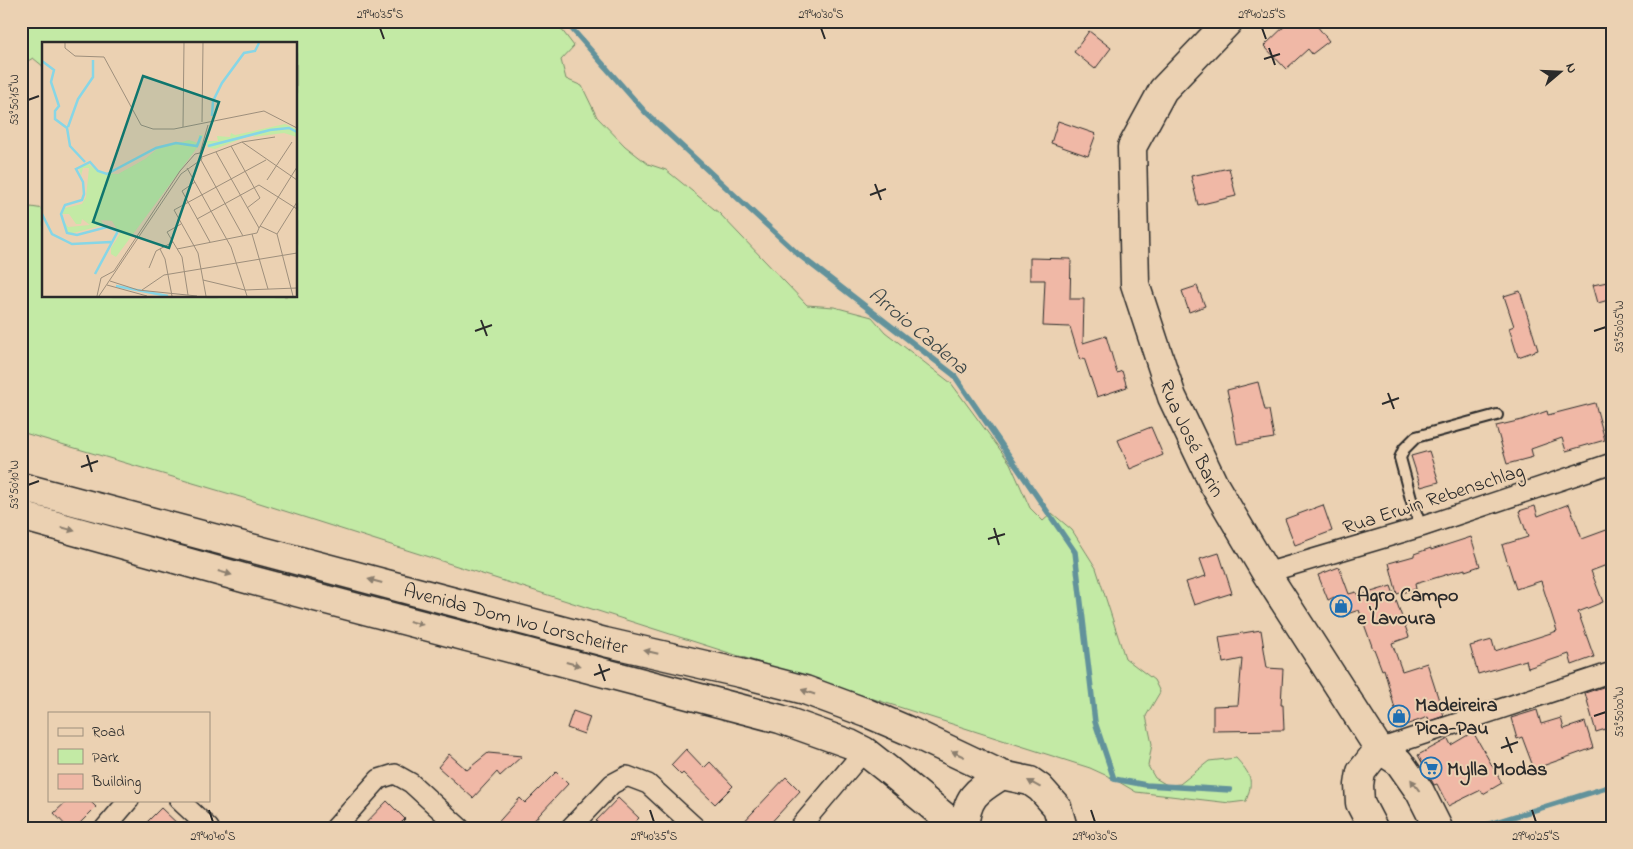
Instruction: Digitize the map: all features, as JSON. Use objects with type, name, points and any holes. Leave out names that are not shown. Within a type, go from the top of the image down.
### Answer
[{"type":"main road","name":"Rua José Barin","points":[[1229,21],[1163,90],[1132,147],[1135,284],[1172,397],[1213,483],[1266,573],[1380,749],[1399,762],[1420,792],[1438,828]]},
{"type":"main road","name":"Avenida Dom Ivo Lorscheiter","points":[[21,487],[595,639],[804,690],[909,731],[1002,775],[1030,781],[1040,788],[1057,807],[1063,828]]},
{"type":"main road","name":"Avenida Dom Ivo Lorscheiter","points":[[21,516],[247,579],[780,719],[850,744],[864,752],[888,769],[958,828]]},
{"type":"main road","points":[[1363,825],[1360,803],[1361,772],[1380,749]]},
{"type":"main road","points":[[964,828],[968,805],[975,794],[1002,775]]},
{"type":"street","name":"Rua Erwin Rebenschlag","points":[[1266,573],[1421,527],[1612,463]]},
{"type":"street","points":[[1380,749],[1612,672]]},
{"type":"street","points":[[799,828],[864,752]]},
{"type":"street","points":[[334,828],[379,779],[395,774],[411,783],[460,828]]},
{"type":"street","points":[[570,828],[612,784],[627,776],[648,784],[696,828]]},
{"type":"street","points":[[104,828],[127,802]]},
{"type":"street","points":[[181,802],[208,828]]},
{"type":"lane","points":[[1421,527],[1400,458],[1404,449],[1416,437],[1497,415]]},
{"type":"green space","points":[[21,21],[555,21],[574,46],[561,60],[566,79],[582,86],[597,117],[625,146],[648,164],[666,170],[719,213],[807,305],[834,307],[872,317],[885,332],[951,383],[1010,463],[1030,508],[1043,521],[1052,513],[1072,530],[1096,568],[1125,658],[1154,680],[1160,692],[1146,716],[1152,744],[1148,766],[1155,778],[1167,785],[1180,784],[1209,761],[1236,758],[1250,778],[1250,787],[1246,801],[1230,803],[1136,792],[1090,768],[247,499],[21,432],[21,221],[31,207],[42,209],[42,298],[298,298],[298,42],[42,42],[42,65],[33,58],[21,65]]},
{"type":"building","points":[[1290,21],[1313,21],[1329,41],[1312,54],[1308,49],[1286,69],[1264,46]]},
{"type":"building","points":[[1089,31],[1111,48],[1095,69],[1074,52]]},
{"type":"building","points":[[1058,121],[1096,134],[1088,156],[1051,143]]},
{"type":"building","points":[[1229,168],[1236,196],[1198,205],[1191,176]]},
{"type":"building","points":[[1030,258],[1071,259],[1070,299],[1084,299],[1083,343],[1106,336],[1117,373],[1122,371],[1127,387],[1097,397],[1084,358],[1080,360],[1070,327],[1043,326],[1045,280],[1030,280]]},
{"type":"building","points":[[1612,281],[1612,299],[1598,303],[1593,285]]},
{"type":"building","points":[[1197,286],[1205,306],[1189,312],[1182,291]]},
{"type":"building","points":[[1520,291],[1538,350],[1518,357],[1509,328],[1514,326],[1504,296]]},
{"type":"building","points":[[1258,382],[1265,410],[1269,410],[1274,438],[1237,444],[1227,390]]},
{"type":"building","points":[[1595,403],[1605,440],[1566,451],[1562,438],[1531,449],[1533,457],[1507,464],[1496,426],[1522,420],[1547,411],[1548,415]]},
{"type":"building","points":[[1151,427],[1163,455],[1130,469],[1118,440]]},
{"type":"building","points":[[1429,451],[1439,482],[1421,487],[1411,456]]},
{"type":"building","points":[[1569,504],[1582,539],[1612,528],[1612,563],[1591,571],[1603,602],[1578,612],[1594,657],[1572,665],[1569,654],[1528,668],[1526,660],[1478,674],[1470,646],[1492,640],[1495,651],[1557,631],[1541,581],[1516,589],[1502,545],[1528,537],[1519,511],[1535,506],[1538,516]]},
{"type":"building","points":[[1323,505],[1332,531],[1295,545],[1285,519]]},
{"type":"building","points":[[1471,537],[1480,566],[1415,584],[1416,589],[1397,594],[1389,563],[1414,556],[1414,554],[1431,548],[1431,550]]},
{"type":"building","points":[[1219,553],[1232,593],[1194,605],[1186,582],[1206,576],[1200,559]]},
{"type":"building","points":[[1339,567],[1349,594],[1356,592],[1358,596],[1391,586],[1409,637],[1392,643],[1402,671],[1427,663],[1444,716],[1429,721],[1428,717],[1400,727],[1384,669],[1382,670],[1373,649],[1359,610],[1341,616],[1334,597],[1328,600],[1318,575]]},
{"type":"building","points":[[1261,630],[1267,668],[1283,669],[1281,705],[1283,705],[1284,730],[1213,731],[1213,706],[1238,705],[1242,659],[1223,663],[1219,637]]},
{"type":"building","points":[[1612,684],[1612,727],[1596,732],[1585,693]]},
{"type":"building","points":[[1537,710],[1541,724],[1561,718],[1564,729],[1585,722],[1593,748],[1534,769],[1522,737],[1517,739],[1511,718]]},
{"type":"building","points":[[573,711],[590,717],[584,734],[567,728]]},
{"type":"building","points":[[1473,732],[1502,783],[1483,794],[1481,790],[1448,806],[1437,784],[1434,785],[1418,755],[1448,739],[1451,745]]},
{"type":"building","points":[[686,749],[704,768],[710,762],[733,786],[715,804],[683,773],[681,775],[671,765]]},
{"type":"building","points":[[488,753],[522,756],[500,776],[497,772],[473,798],[438,767],[449,754],[467,770]]},
{"type":"building","points":[[556,772],[568,784],[527,828],[493,828],[520,798],[525,803]]},
{"type":"building","points":[[786,777],[800,791],[766,828],[738,828]]},
{"type":"building","points":[[618,798],[639,818],[629,828],[603,828],[596,821]]},
{"type":"building","points":[[387,801],[405,819],[396,828],[361,828]]},
{"type":"building","points":[[66,802],[91,802],[96,807],[75,828],[68,828],[54,813]]},
{"type":"building","points":[[161,808],[182,828],[141,828]]},
{"type":"waterway","name":"Arroio Cadena","points":[[565,21],[646,113],[798,254],[954,375],[1075,552],[1095,722],[1114,779],[1146,785],[1230,790]]},
{"type":"waterway","points":[[1477,828],[1612,786]]},
{"type":"place","name":"Agro Campo e Lavoura","points":[[1341,606]]},
{"type":"place","name":"Madeireira Pica-Pau","points":[[1399,716]]},
{"type":"place","name":"Mylla Modas","points":[[1431,768]]}]
